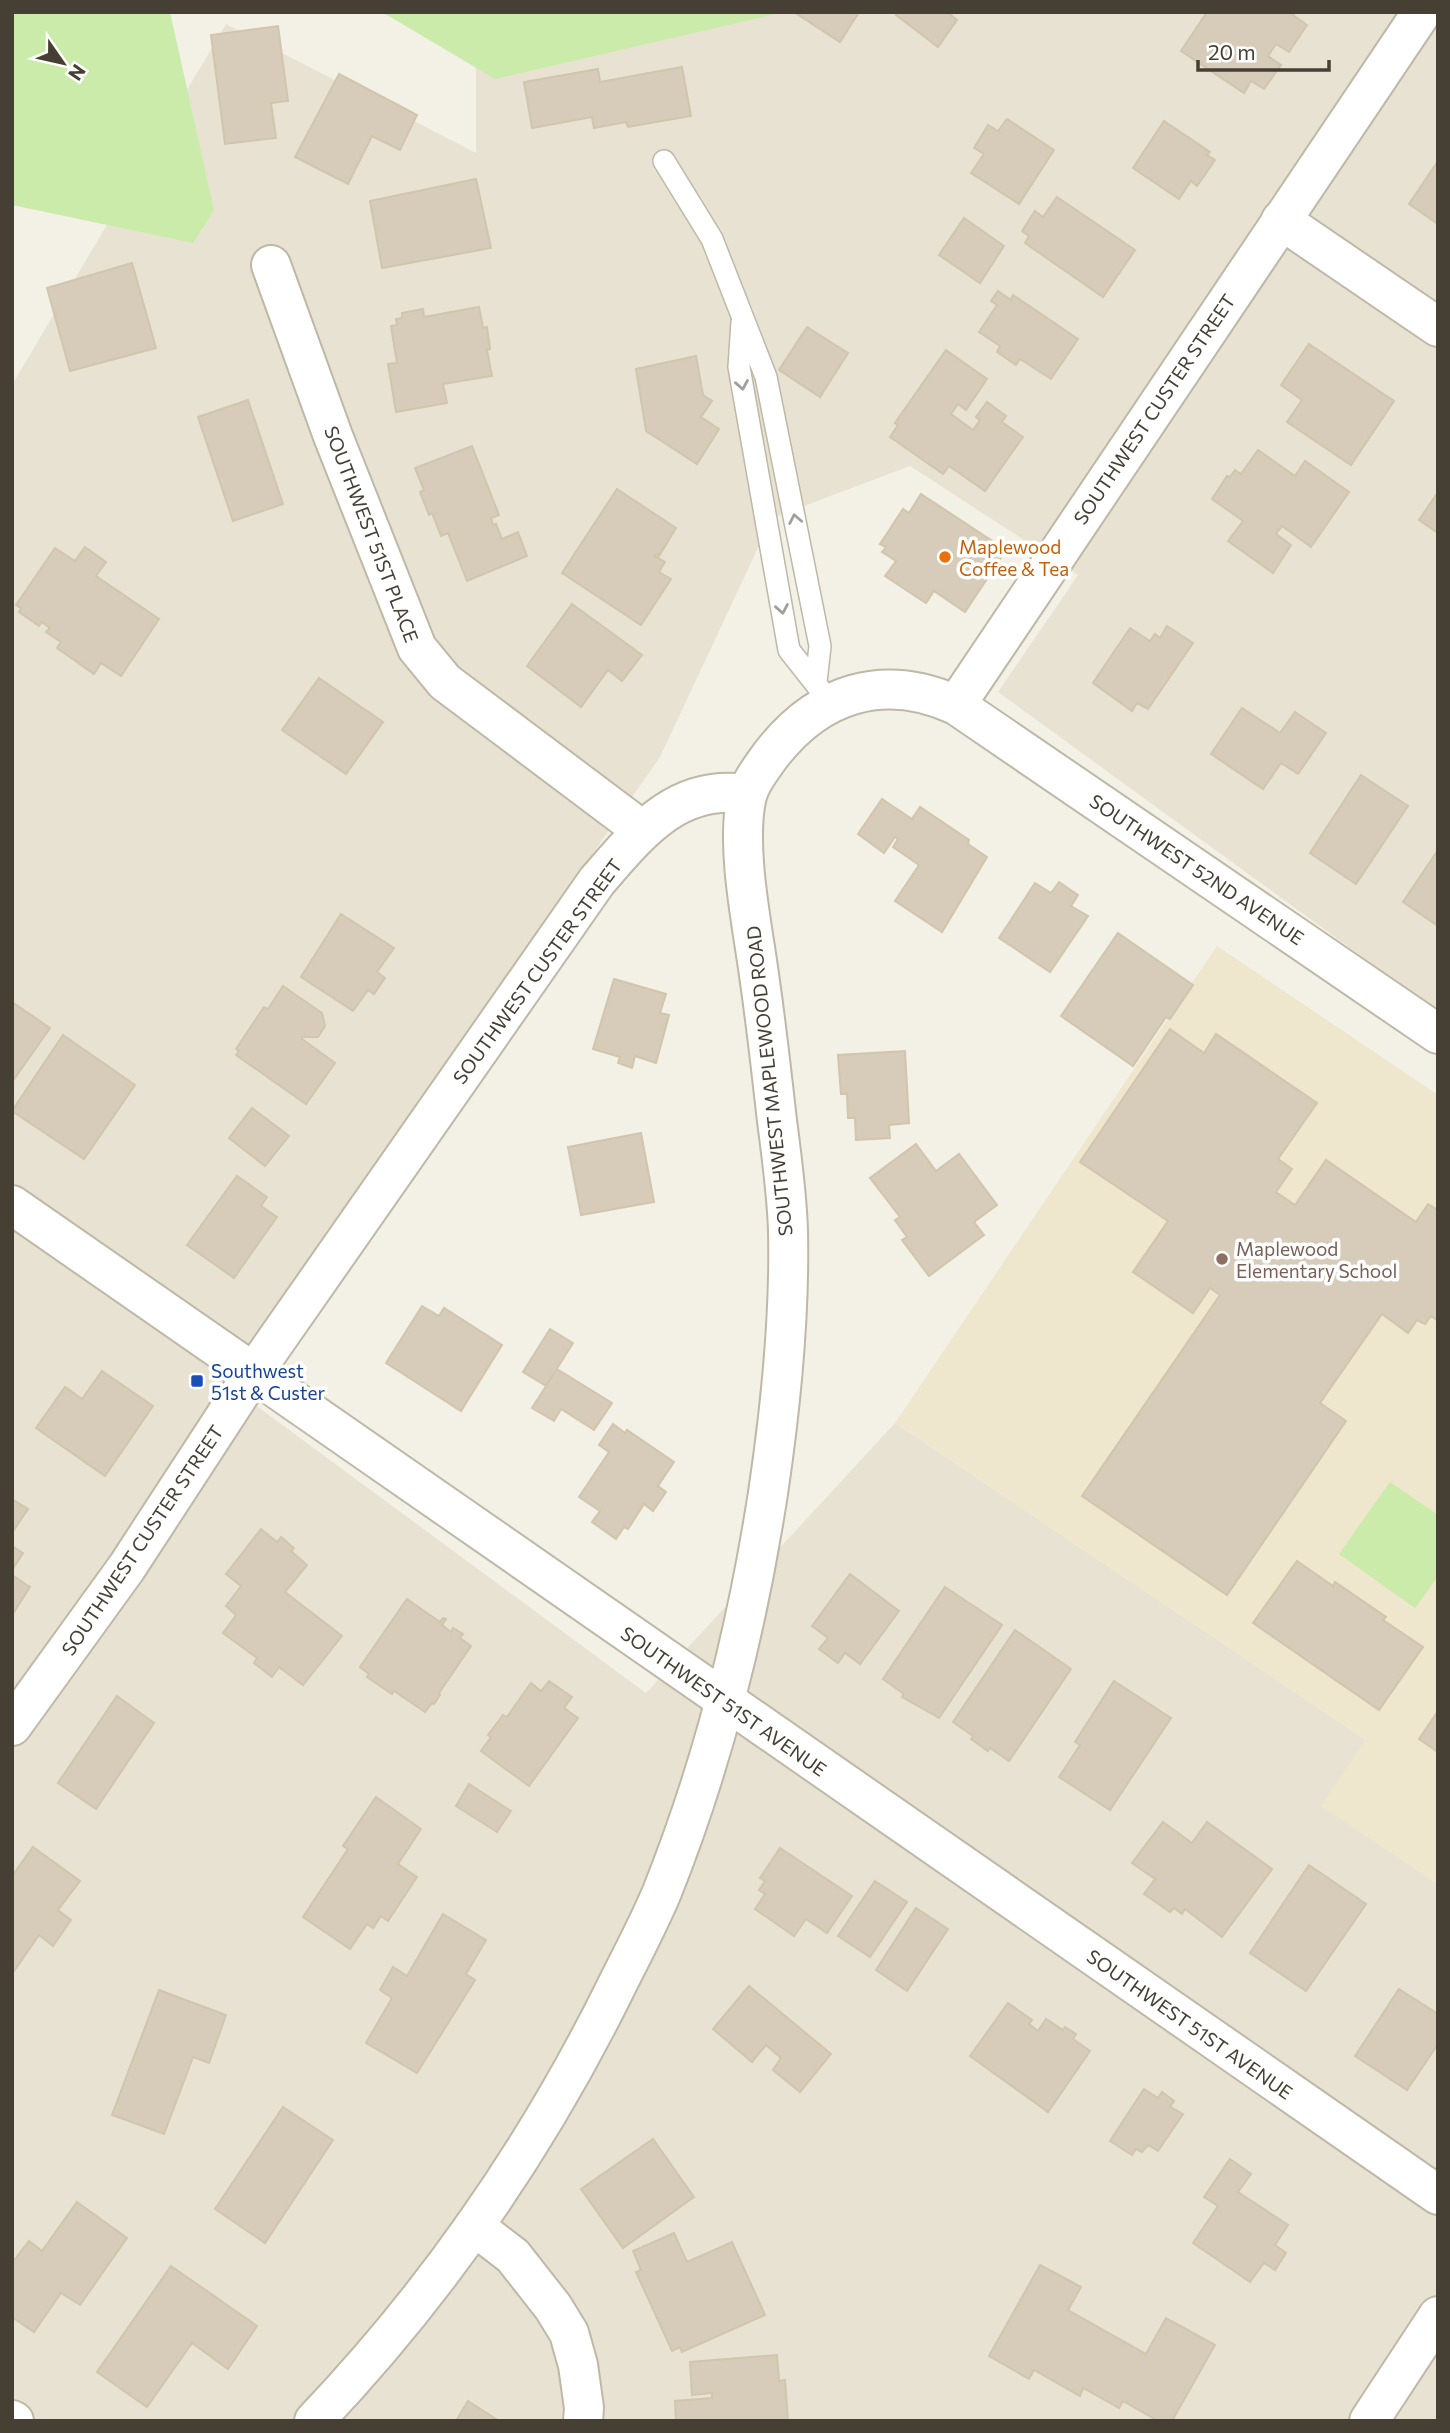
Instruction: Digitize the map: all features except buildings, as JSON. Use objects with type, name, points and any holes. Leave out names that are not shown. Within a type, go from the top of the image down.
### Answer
[{"type":"street","name":"SOUTHWEST CUSTER STREET","points":[[956,705],[1422,12]]},
{"type":"street","points":[[1281,220],[1438,327]]},
{"type":"street","name":"SOUTHWEST 51ST PLACE","points":[[271,265],[417,648],[445,682],[642,830]]},
{"type":"street","points":[[746,794],[780,744],[822,694],[904,688],[936,696],[956,705]]},
{"type":"street","name":"SOUTHWEST 52ND AVENUE","points":[[956,705],[1438,1034]]},
{"type":"street","name":"SOUTHWEST CUSTER STREET","points":[[12,1726],[127,1567],[254,1372],[597,881],[642,830],[691,799],[715,792],[746,794]]},
{"type":"street","name":"SOUTHWEST MAPLEWOOD ROAD","points":[[314,2421],[387,2340],[474,2226],[569,2078],[643,1934],[679,1848],[724,1701],[748,1605],[763,1527],[780,1403],[788,1284],[788,1226],[783,1171],[745,863],[746,794]]},
{"type":"street","name":"SOUTHWEST 51ST AVENUE","points":[[12,1205],[1438,2195]]},
{"type":"street","points":[[474,2226],[513,2256],[553,2307],[569,2333],[578,2365],[584,2408],[583,2421]]},
{"type":"street","points":[[1369,2421],[1438,2316]]},
{"type":"lane","points":[[664,162],[712,239],[766,377],[820,646],[822,694]]},
{"type":"lane","points":[[743,317],[739,367],[789,650],[822,694]]},
{"type":"shaded area","points":[[700,12],[1438,12],[1438,1012],[998,692],[1078,575],[910,466],[772,518],[660,757],[224,1382],[646,1693],[895,1423],[1366,1740],[1322,1806],[1438,1884],[1438,2421],[12,2421],[12,385],[226,24],[476,153],[476,61]]},
{"type":"shaded area","name":"Maplewood Elementary School","points":[[1217,946],[1438,1095],[1438,1884],[1321,1806],[1366,1740],[895,1423]]},
{"type":"green space","points":[[12,12],[170,12],[214,210],[193,243],[12,205]]},
{"type":"green space","points":[[382,12],[784,12],[495,79]]},
{"type":"green space","points":[[1390,1482],[1438,1515],[1438,1576],[1415,1608],[1339,1554]]},
{"type":"place","name":"Maplewood Coffee & Tea","points":[[945,557]]},
{"type":"place","name":"Maplewood Elementary School","points":[[1222,1259]]},
{"type":"place","name":"Southwest 51st & Custer","points":[[197,1381]]}]
